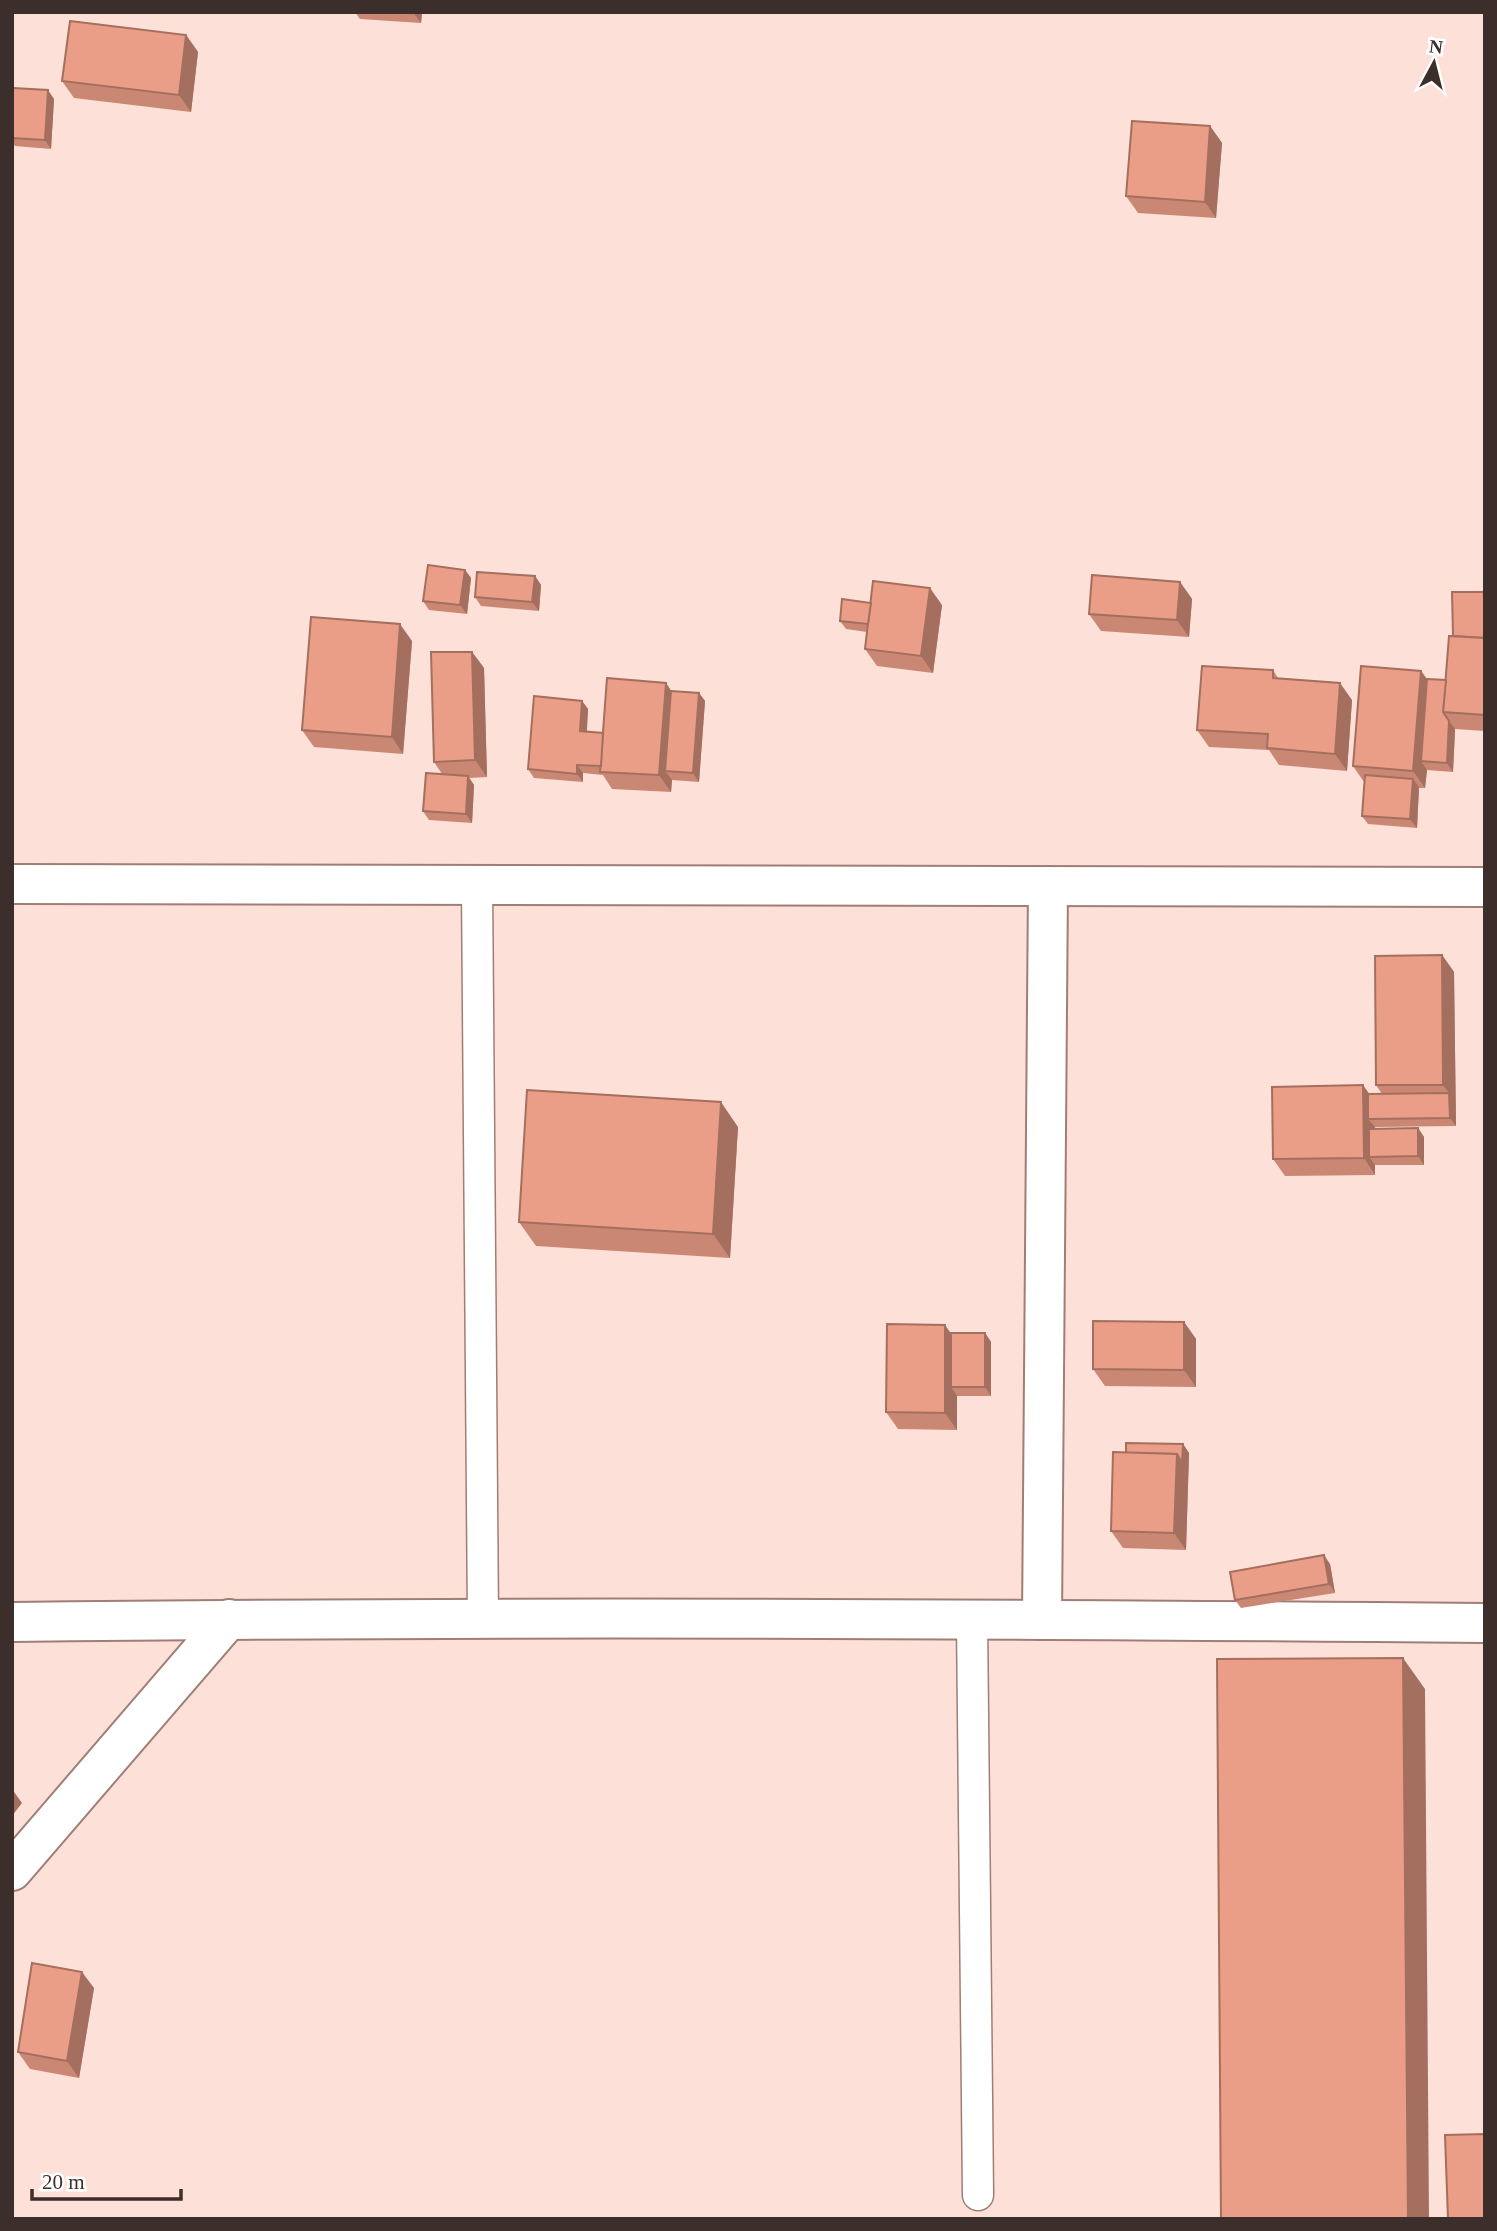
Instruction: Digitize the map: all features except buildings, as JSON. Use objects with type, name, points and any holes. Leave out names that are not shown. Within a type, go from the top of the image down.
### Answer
[{"type":"street","points":[[12,884],[1485,887]]},
{"type":"street","points":[[1042,1620],[1048,886]]},
{"type":"street","points":[[12,1871],[229,1619]]},
{"type":"street","points":[[12,1622],[229,1619],[972,1619],[1485,1623]]},
{"type":"lane","points":[[477,884],[483,1620]]},
{"type":"lane","points":[[972,1619],[978,2195]]}]
